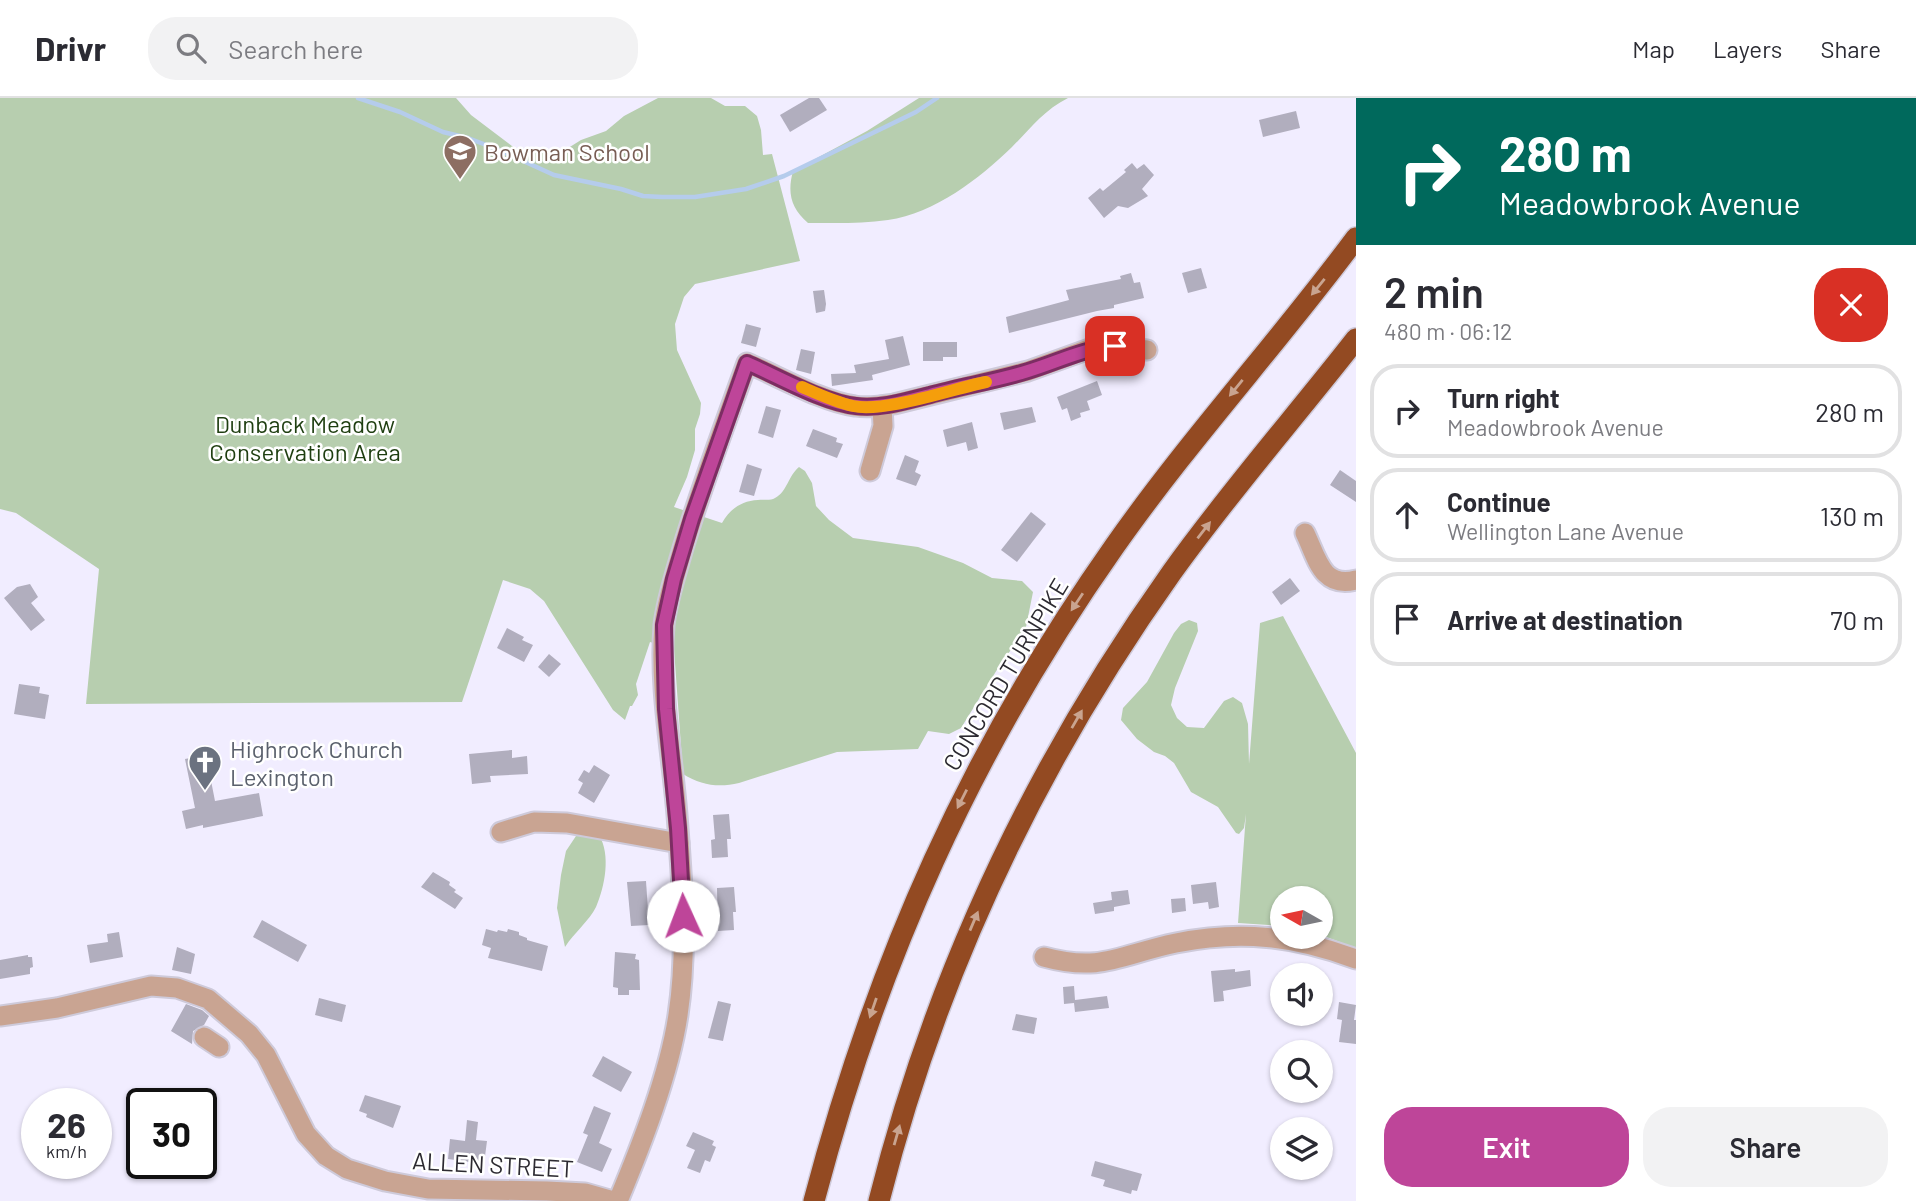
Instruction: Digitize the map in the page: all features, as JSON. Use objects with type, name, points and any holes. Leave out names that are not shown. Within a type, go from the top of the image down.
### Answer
[{"type":"highway","name":"CONCORD TURNPIKE","points":[[814,1201],[846,1087],[890,961],[942,839],[986,752],[1048,647],[1129,526],[1356,238]]},
{"type":"highway","points":[[879,1201],[915,1077],[952,975],[1005,852],[1056,755],[1105,672],[1185,554],[1356,339]]},
{"type":"street","points":[[615,1201],[653,1108],[678,1016],[683,961],[679,843],[666,709],[664,625],[692,519],[747,363],[854,406],[882,406],[1028,371],[1092,348],[1115,346],[1147,349]]},
{"type":"street","points":[[870,471],[883,426],[882,406]]},
{"type":"street","points":[[1305,533],[1328,577],[1339,582],[1356,580]]},
{"type":"street","points":[[502,832],[534,822],[568,823],[679,843]]},
{"type":"street","points":[[1044,957],[1073,964],[1100,964],[1178,943],[1241,935],[1267,936],[1301,943],[1356,959]]},
{"type":"street","name":"ALLEN STREET","points":[[0,1016],[57,1008],[150,986],[177,988],[208,999],[249,1034],[266,1055],[306,1133],[326,1156],[347,1170],[428,1189],[547,1191],[585,1194],[615,1201]]},
{"type":"green space","name":"Dunback Meadow Conservation Area","points":[[0,98],[456,98],[471,115],[520,152],[556,153],[606,131],[624,116],[658,98],[711,98],[725,106],[745,106],[757,116],[763,155],[772,154],[800,261],[695,284],[684,297],[675,324],[677,350],[701,403],[695,429],[695,450],[674,507],[722,523],[732,510],[741,504],[775,498],[799,467],[805,471],[812,483],[816,506],[853,538],[918,547],[963,563],[992,578],[1022,581],[1033,592],[1025,632],[1003,660],[961,728],[949,734],[928,731],[918,749],[837,752],[739,783],[724,785],[703,783],[683,774],[674,649],[650,642],[636,684],[638,695],[625,720],[613,710],[544,601],[530,589],[503,580],[462,702],[86,704],[99,569],[16,513],[0,509]]},
{"type":"green space","points":[[919,98],[1068,98],[1044,114],[1012,147],[971,182],[923,210],[888,220],[808,223],[792,200],[790,186],[793,171],[867,131]]},
{"type":"green space","points":[[1283,616],[1356,753],[1356,948],[1334,940],[1334,886],[1270,886],[1270,925],[1238,923],[1246,814],[1244,828],[1239,834],[1236,833],[1218,807],[1191,792],[1174,763],[1137,739],[1121,720],[1123,708],[1147,682],[1174,633],[1181,624],[1189,620],[1197,623],[1198,631],[1171,705],[1177,718],[1187,727],[1204,728],[1224,701],[1233,697],[1242,703],[1248,724],[1249,764],[1260,623]]},
{"type":"green space","points":[[586,832],[599,835],[603,843],[606,861],[604,880],[596,907],[565,947],[557,908],[561,875],[566,851],[576,836]]},
{"type":"building","points":[[809,98],[819,98],[827,110],[790,132],[780,115]]},
{"type":"building","points":[[1296,111],[1300,128],[1263,137],[1259,120]]},
{"type":"building","points":[[1132,163],[1137,169],[1144,164],[1154,175],[1142,189],[1148,196],[1128,208],[1118,206],[1104,218],[1088,198],[1100,188],[1103,191],[1126,172],[1124,170]]},
{"type":"building","points":[[1201,268],[1207,288],[1188,293],[1182,273]]},
{"type":"building","points":[[1131,273],[1134,283],[1140,282],[1144,298],[1114,305],[1114,308],[1009,333],[1006,317],[1069,300],[1066,290],[1121,279],[1120,276]]},
{"type":"building","points":[[824,290],[825,311],[816,313],[813,291]]},
{"type":"building","points":[[746,324],[761,328],[756,347],[741,343]]},
{"type":"building","points":[[903,336],[910,365],[872,375],[873,380],[832,386],[831,374],[856,373],[854,365],[889,359],[885,340]]},
{"type":"building","points":[[923,342],[957,342],[957,357],[943,357],[943,361],[923,361]]},
{"type":"building","points":[[801,349],[815,352],[811,374],[796,370]]},
{"type":"building","points":[[1097,381],[1102,395],[1087,401],[1090,410],[1080,413],[1081,417],[1071,421],[1067,408],[1062,410],[1057,397]]},
{"type":"building","points":[[766,406],[781,410],[773,438],[758,433]]},
{"type":"building","points":[[1032,407],[1036,422],[1004,430],[1000,413]]},
{"type":"building","points":[[972,422],[978,448],[968,451],[966,442],[947,447],[943,430]]},
{"type":"building","points":[[813,429],[837,438],[836,442],[843,444],[837,458],[806,446]]},
{"type":"building","points":[[905,455],[919,461],[915,472],[921,475],[916,486],[896,479]]},
{"type":"building","points":[[747,464],[762,469],[754,496],[739,492]]},
{"type":"building","points":[[1340,470],[1356,481],[1356,502],[1330,485]]},
{"type":"building","points":[[1031,512],[1046,524],[1017,562],[1001,550]]},
{"type":"building","points":[[1290,578],[1300,591],[1281,605],[1272,592]]},
{"type":"building","points":[[30,584],[38,597],[31,603],[45,620],[31,631],[4,598],[17,587]]},
{"type":"building","points":[[507,628],[533,645],[524,662],[497,648]]},
{"type":"building","points":[[549,654],[561,664],[549,677],[538,667]]},
{"type":"building","points":[[19,684],[40,687],[39,693],[49,695],[45,719],[14,714]]},
{"type":"building","points":[[512,750],[512,758],[527,756],[528,774],[490,776],[491,782],[472,784],[469,754]]},
{"type":"building","name":"Highrock Church Lexington","points":[[206,755],[215,801],[259,793],[263,816],[186,829],[182,811],[195,808],[185,759]]},
{"type":"building","points":[[594,765],[610,775],[594,803],[578,793],[583,783],[578,780],[584,770],[589,773]]},
{"type":"building","points":[[729,814],[731,839],[727,839],[728,857],[712,858],[711,840],[715,839],[713,815]]},
{"type":"building","points":[[433,872],[450,882],[449,885],[456,890],[454,892],[463,898],[455,909],[421,887]]},
{"type":"building","points":[[646,881],[649,925],[631,926],[627,882]]},
{"type":"building","points":[[1216,882],[1219,907],[1209,909],[1208,902],[1193,904],[1191,885]]},
{"type":"building","points":[[734,887],[734,930],[718,931],[717,888]]},
{"type":"building","points":[[1128,890],[1130,904],[1114,907],[1114,911],[1095,914],[1093,903],[1112,900],[1111,892]]},
{"type":"building","points":[[1185,898],[1186,911],[1172,913],[1171,899]]},
{"type":"building","points":[[262,920],[307,945],[298,962],[253,937]]},
{"type":"building","points":[[486,929],[519,932],[519,935],[527,940],[548,946],[542,971],[488,958],[491,948],[482,945]]},
{"type":"building","points":[[119,932],[123,957],[90,963],[87,945],[108,942],[107,934]]},
{"type":"building","points":[[177,947],[195,954],[191,974],[172,970]]},
{"type":"building","points":[[615,952],[636,954],[635,959],[639,960],[640,990],[629,990],[629,995],[618,995],[618,988],[613,987]]},
{"type":"building","points":[[28,955],[32,957],[33,967],[30,968],[30,974],[0,979],[0,960]]},
{"type":"building","points":[[1235,969],[1235,972],[1250,970],[1251,986],[1223,991],[1224,1001],[1214,1002],[1211,971]]},
{"type":"building","points":[[1074,986],[1075,1000],[1107,996],[1109,1008],[1075,1012],[1074,1003],[1064,1004],[1063,987]]},
{"type":"building","points":[[319,998],[346,1005],[342,1022],[315,1015]]},
{"type":"building","points":[[718,1001],[731,1004],[723,1041],[708,1038]]},
{"type":"building","points":[[1339,1002],[1356,1005],[1356,1044],[1339,1042],[1342,1020],[1337,1019]]},
{"type":"building","points":[[186,1004],[209,1016],[204,1025],[193,1031],[192,1044],[171,1031]]},
{"type":"building","points":[[1016,1014],[1037,1018],[1034,1034],[1012,1030]]},
{"type":"building","points":[[603,1056],[632,1072],[621,1092],[592,1076]]},
{"type":"building","points":[[365,1095],[401,1106],[393,1128],[366,1117],[367,1114],[359,1111]]},
{"type":"building","points":[[594,1106],[611,1113],[599,1143],[612,1149],[602,1172],[577,1162],[588,1135],[583,1133]]},
{"type":"building","points":[[467,1120],[478,1122],[476,1140],[487,1141],[484,1164],[448,1159],[450,1139],[465,1141]]},
{"type":"building","points":[[693,1132],[714,1141],[712,1145],[716,1147],[710,1162],[705,1160],[700,1173],[687,1168],[695,1150],[686,1146]]},
{"type":"building","points":[[1095,1161],[1142,1174],[1137,1191],[1132,1190],[1131,1194],[1103,1186],[1105,1180],[1091,1176]]},
{"type":"waterway","points":[[358,98],[400,112],[443,132],[499,150],[554,175],[643,196],[662,197],[695,197],[746,189],[784,176],[916,112],[937,98]]},
{"type":"slow traffic","points":[[802,387],[854,406],[873,407],[986,382]]},
{"type":"place","name":"Bowman School","points":[[460,181]]},
{"type":"place","name":"Highrock Church Lexington","points":[[205,792]]},
{"type":"route","points":[[683,916],[678,828],[666,709],[664,625],[692,519],[747,363],[825,397],[854,406],[873,407],[1028,371],[1092,348],[1115,346]]}]
